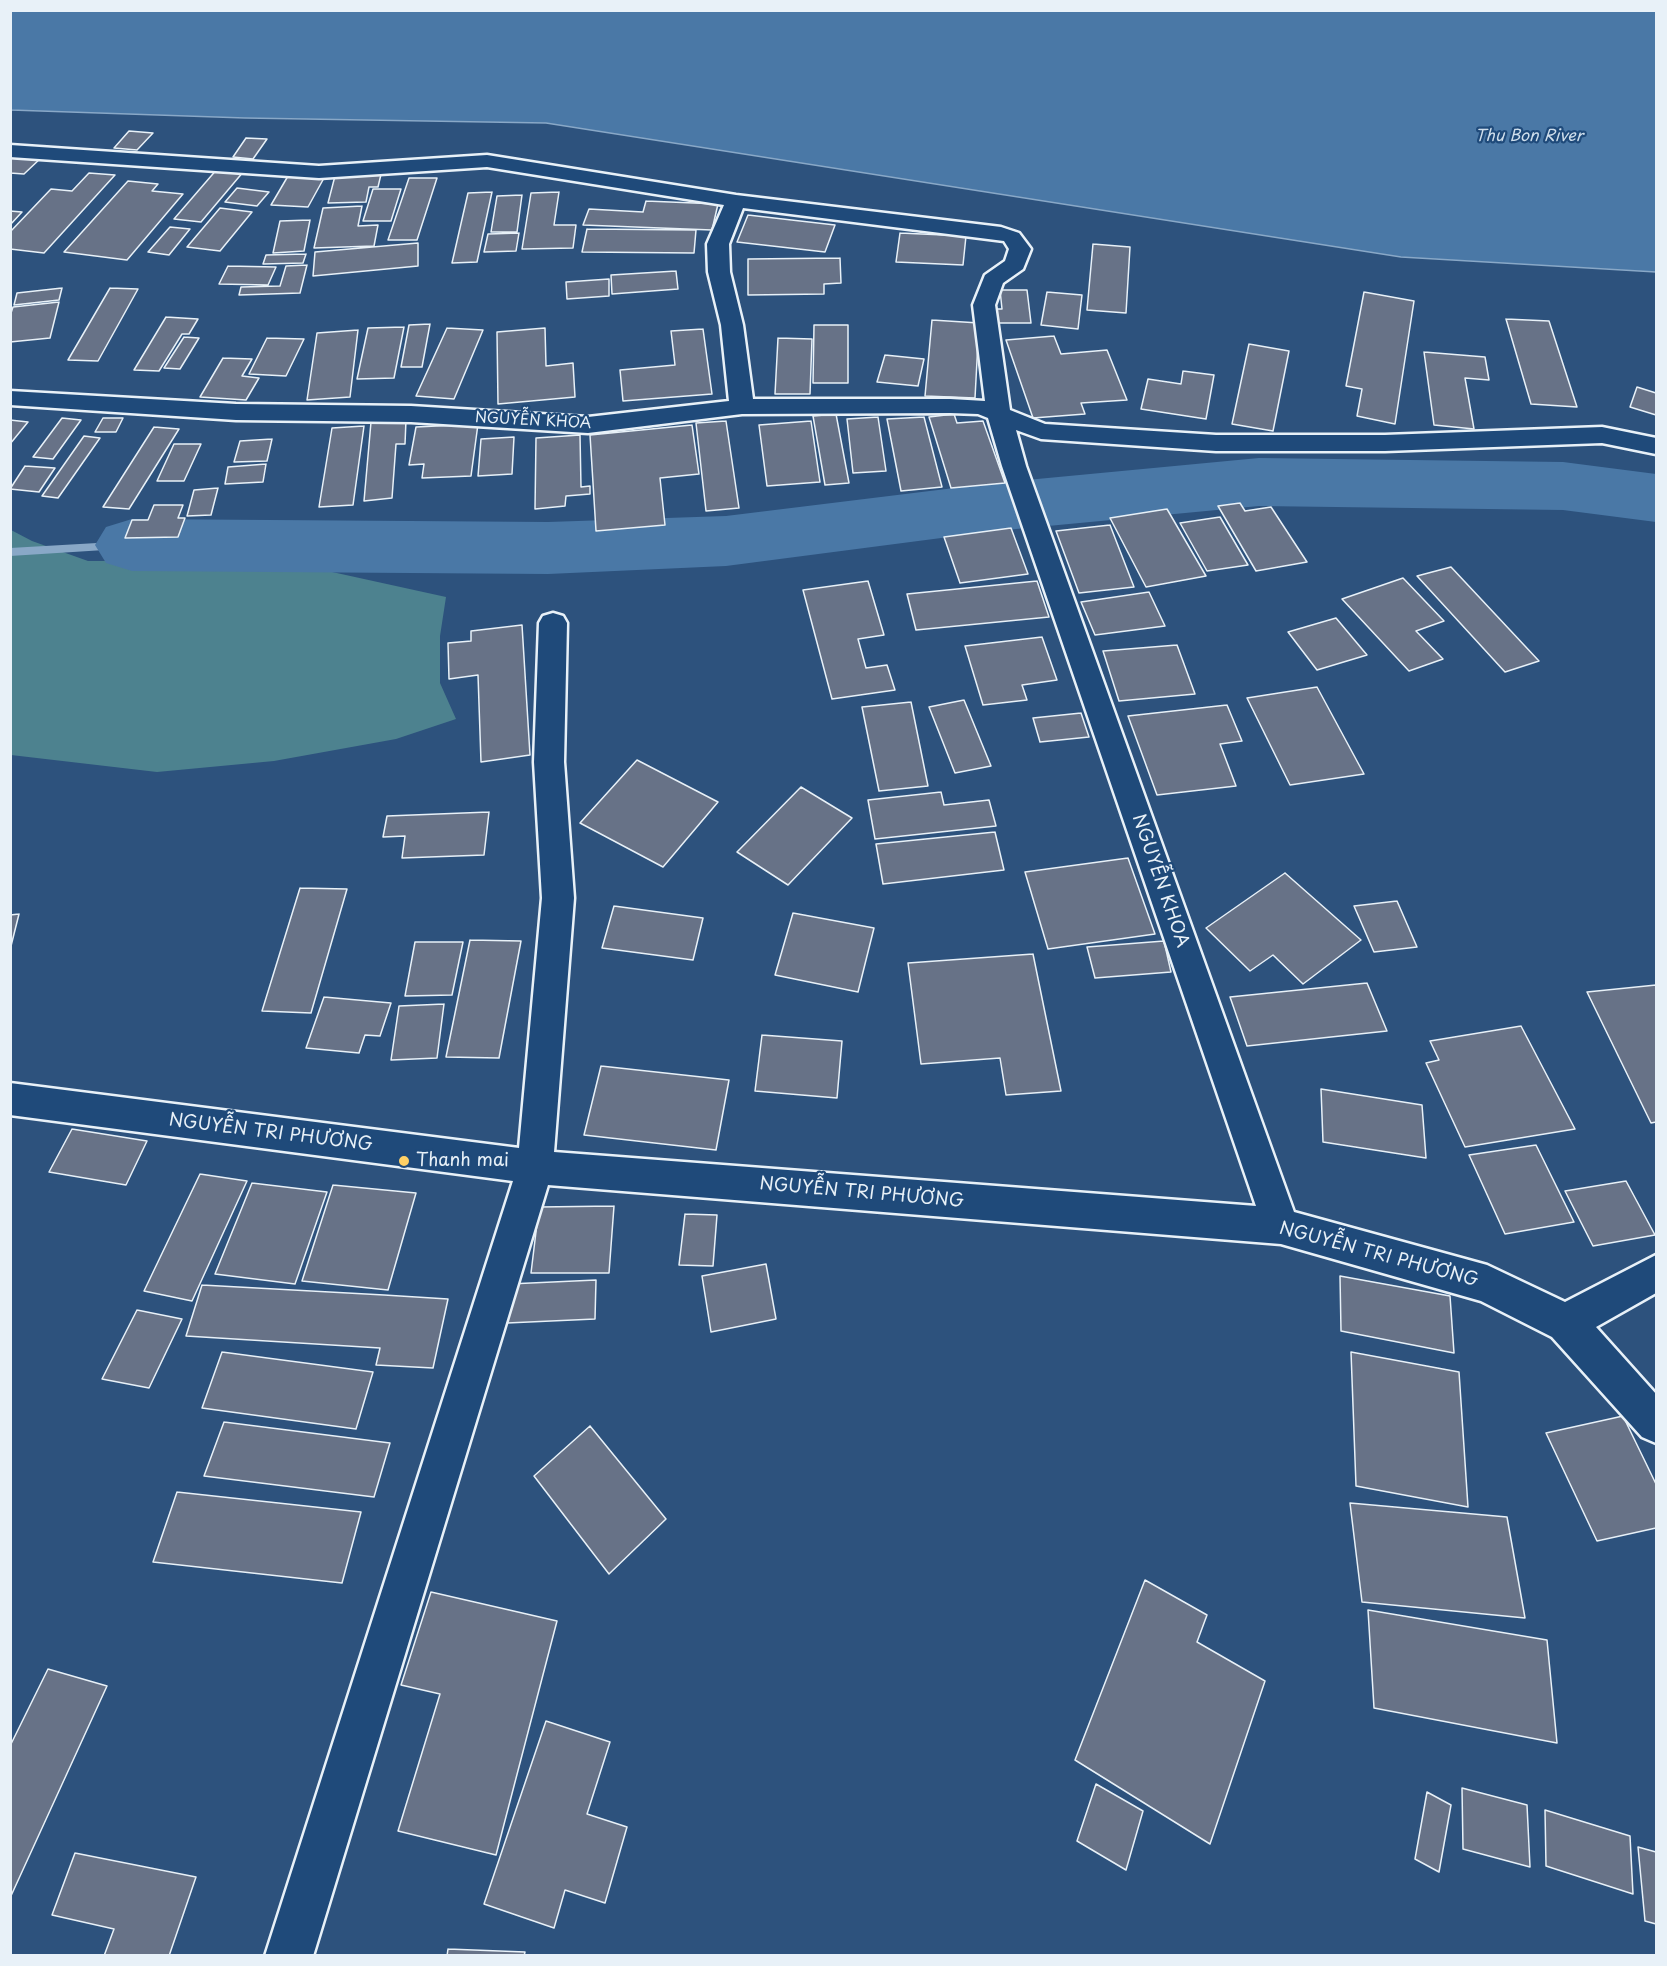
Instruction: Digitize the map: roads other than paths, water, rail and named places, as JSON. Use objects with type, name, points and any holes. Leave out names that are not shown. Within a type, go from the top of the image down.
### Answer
[{"type":"street","points":[[10,151],[319,172],[487,161],[736,201],[963,226],[1001,233],[1012,237],[1020,249],[1015,264],[993,280],[984,305],[999,414]]},
{"type":"street","points":[[736,201],[718,244],[719,262],[732,325],[742,407]]},
{"type":"street","name":"NGUYỄN KHOA","points":[[10,398],[236,412],[411,414],[588,425],[742,407],[950,406],[981,407],[1041,431],[1216,443],[1385,443],[1602,435],[1656,446]]},
{"type":"street","name":"NGUYỄN KHOA","points":[[999,414],[1014,466],[1281,1226]]},
{"type":"street","points":[[289,1956],[535,1167],[558,898],[549,762],[553,623]]},
{"type":"street","name":"NGUYỄN TRI PHƯƠNG","points":[[10,1099],[535,1167],[1281,1226],[1487,1284],[1566,1323],[1656,1423]]},
{"type":"street","points":[[1566,1323],[1656,1273]]},
{"type":"water","name":"Thu Bon River","points":[[11,10],[1656,11],[1656,272],[1401,257],[546,123],[245,118],[11,110]]},
{"type":"waterway","points":[[132,545],[548,548],[726,541],[995,507],[1259,482],[1563,486],[1656,498]]},
{"type":"waterway","points":[[10,552],[132,545]]},
{"type":"place","name":"Thanh mai","points":[[404,1161]]}]
